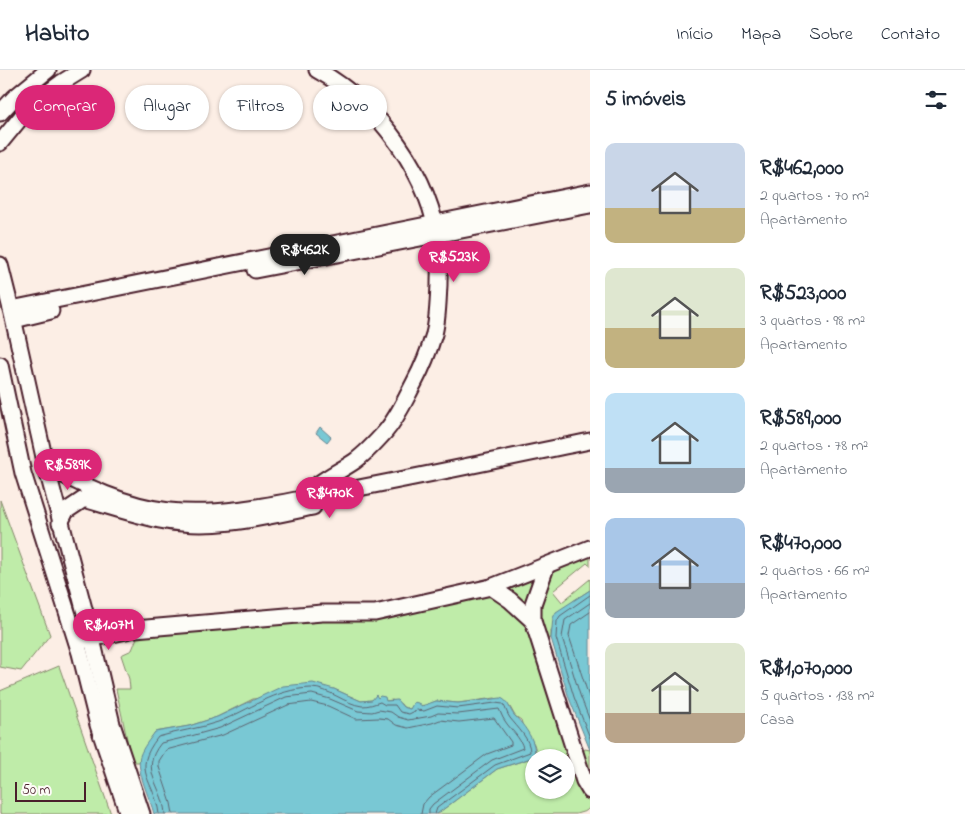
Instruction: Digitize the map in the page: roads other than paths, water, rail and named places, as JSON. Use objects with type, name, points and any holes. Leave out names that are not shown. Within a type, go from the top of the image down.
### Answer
[{"type":"street","points":[[0,113],[15,97],[48,70]]},
{"type":"street","points":[[0,143],[32,104],[82,70]]},
{"type":"street","points":[[306,503],[315,487],[357,459],[386,431],[400,412],[422,368],[434,334],[439,260],[435,229],[420,181],[400,146],[365,104],[332,78],[317,70]]},
{"type":"street","points":[[13,315],[49,311],[435,229],[590,192]]},
{"type":"street","points":[[435,229],[590,205]]},
{"type":"street","points":[[0,265],[60,522],[84,641],[98,725],[128,814]]},
{"type":"street","points":[[0,365],[23,473],[84,641],[142,814]]},
{"type":"street","points":[[46,466],[84,492],[130,513],[166,521],[210,524],[238,521],[306,503],[590,441]]},
{"type":"street","points":[[306,503],[590,452]]},
{"type":"street","points":[[60,522],[66,511],[84,492]]},
{"type":"street","points":[[84,641],[135,629],[322,613],[375,613],[491,587],[590,548]]},
{"type":"street","points":[[546,566],[533,604],[533,621],[584,781],[590,791]]},
{"type":"street","points":[[491,587],[510,600],[533,621]]},
{"type":"water","points":[[320,427],[331,437],[327,442],[316,433]]},
{"type":"water","points":[[590,590],[590,750],[569,698],[551,638],[553,618],[556,612]]},
{"type":"water","points":[[313,683],[334,689],[361,701],[372,700],[376,695],[378,698],[380,696],[385,697],[386,701],[397,700],[403,707],[410,709],[414,702],[422,706],[436,701],[458,703],[501,698],[522,724],[532,740],[534,749],[525,749],[525,760],[497,769],[437,814],[154,814],[139,762],[143,749],[155,732],[189,726],[217,717],[283,686]]}]
